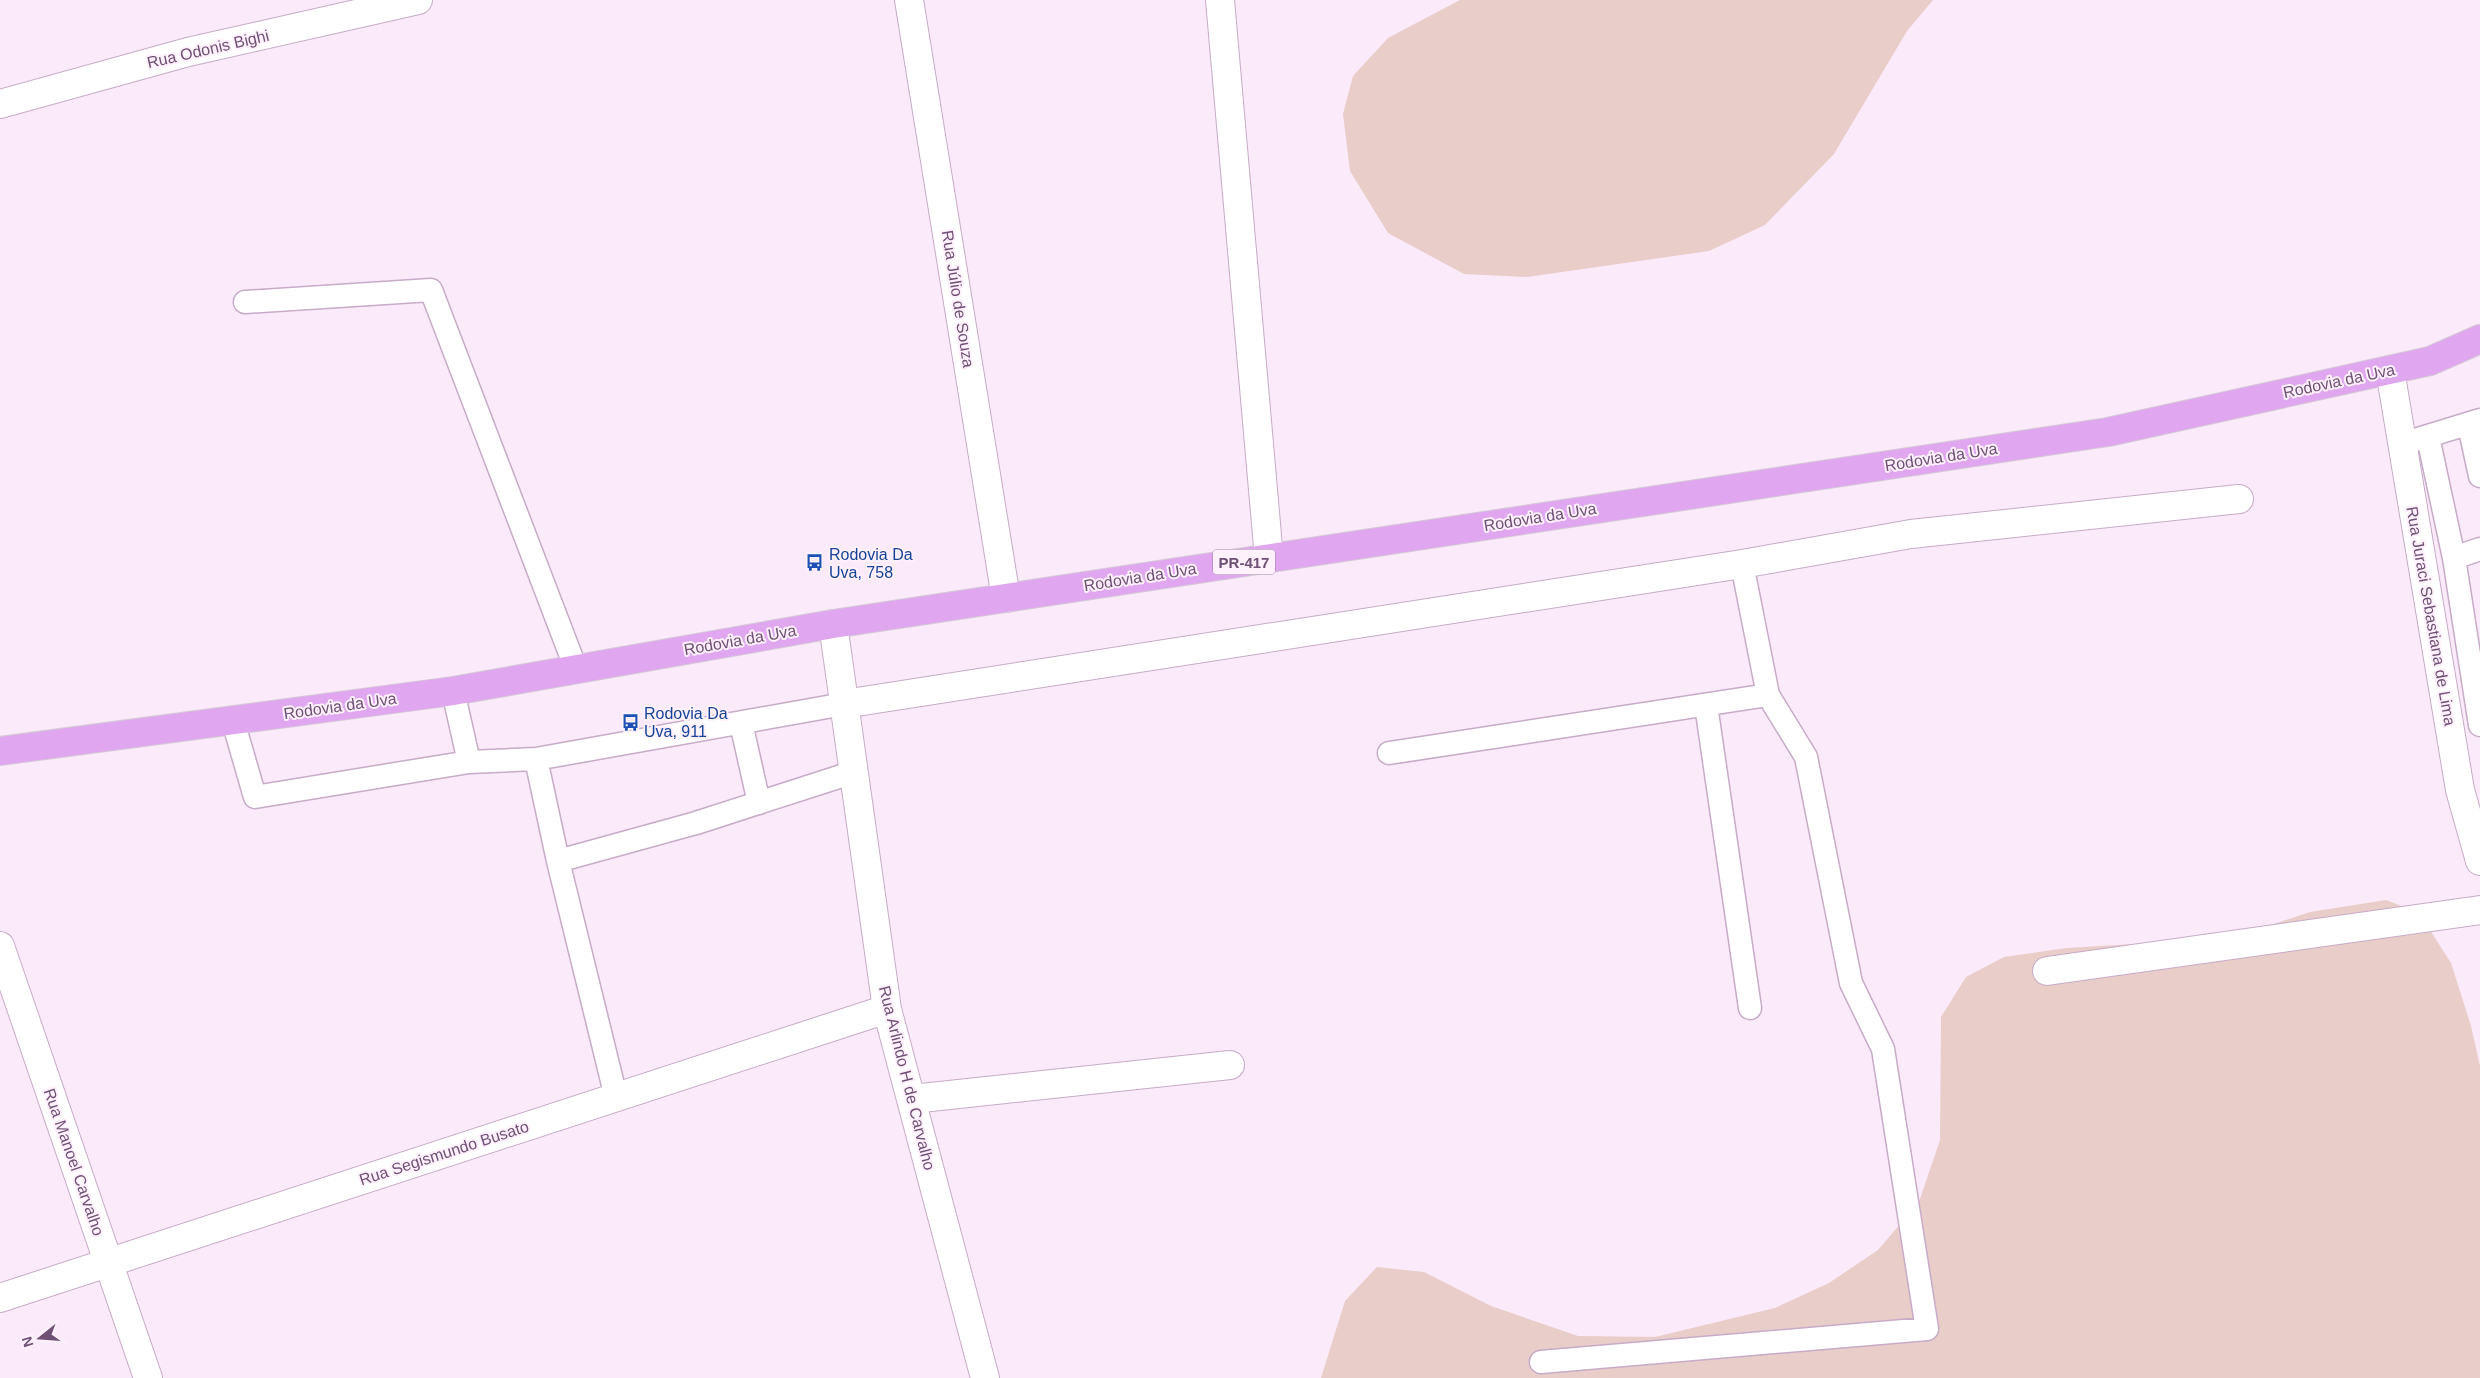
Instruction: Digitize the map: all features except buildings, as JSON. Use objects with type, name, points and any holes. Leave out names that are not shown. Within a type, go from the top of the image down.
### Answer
[{"type":"highway","name":"Rodovia da Uva","points":[[0,751],[453,691],[833,624],[2108,432],[2430,362],[2480,339]]},
{"type":"street","name":"Rua Odonis Bighi","points":[[0,104],[188,52],[418,0]]},
{"type":"street","name":"Rua Júlio de Souza","points":[[909,0],[1006,598]]},
{"type":"street","points":[[1220,0],[1269,558]]},
{"type":"street","name":"Rua Juraci Sebastiana de Lima","points":[[2390,370],[2460,790],[2480,861]]},
{"type":"street","points":[[844,704],[1742,564],[1911,534],[2238,499]]},
{"type":"street","name":"Rua Arlindo H de Carvalho","points":[[833,624],[887,1009],[985,1378]]},
{"type":"street","points":[[2047,971],[2480,910]]},
{"type":"street","name":"Rua Manoel Carvalho","points":[[0,946],[148,1378]]},
{"type":"street","name":"Rua Segismundo Busato","points":[[0,1298],[887,1009]]},
{"type":"street","points":[[912,1099],[1230,1065]]},
{"type":"lane","points":[[245,302],[431,290],[576,669]]},
{"type":"lane","points":[[2402,443],[2475,422],[2480,476]]},
{"type":"lane","points":[[2428,437],[2454,558],[2476,675],[2480,725]]},
{"type":"lane","points":[[2454,558],[2480,548]]},
{"type":"lane","points":[[1541,1362],[1927,1329],[1883,1049],[1851,983],[1806,757],[1768,695],[1742,564]]},
{"type":"lane","points":[[453,691],[469,762]]},
{"type":"lane","points":[[1389,753],[1768,695]]},
{"type":"lane","points":[[233,721],[254,797],[469,762],[536,759],[844,704]]},
{"type":"lane","points":[[1706,705],[1750,1008]]},
{"type":"lane","points":[[741,722],[759,803]]},
{"type":"lane","points":[[536,759],[558,861],[616,1097]]},
{"type":"lane","points":[[558,861],[696,823],[854,772]]},
{"type":"shaded area","points":[[1460,0],[1933,0],[1907,31],[1834,154],[1765,225],[1709,251],[1527,277],[1464,274],[1388,233],[1350,171],[1343,114],[1353,76],[1388,38]]},
{"type":"shaded area","points":[[2386,900],[2419,913],[2451,963],[2471,1026],[2480,1066],[2480,1378],[1321,1378],[1345,1301],[1377,1267],[1424,1272],[1491,1306],[1578,1336],[1655,1337],[1775,1308],[1829,1283],[1878,1250],[1919,1202],[1940,1140],[1941,1017],[1966,977],[2004,957],[2067,948],[2232,938],[2310,912]]},
{"type":"place","name":"Rodovia Da Uva, 758","points":[[815,563]]},
{"type":"place","name":"Rodovia Da Uva, 911","points":[[630,722]]}]
